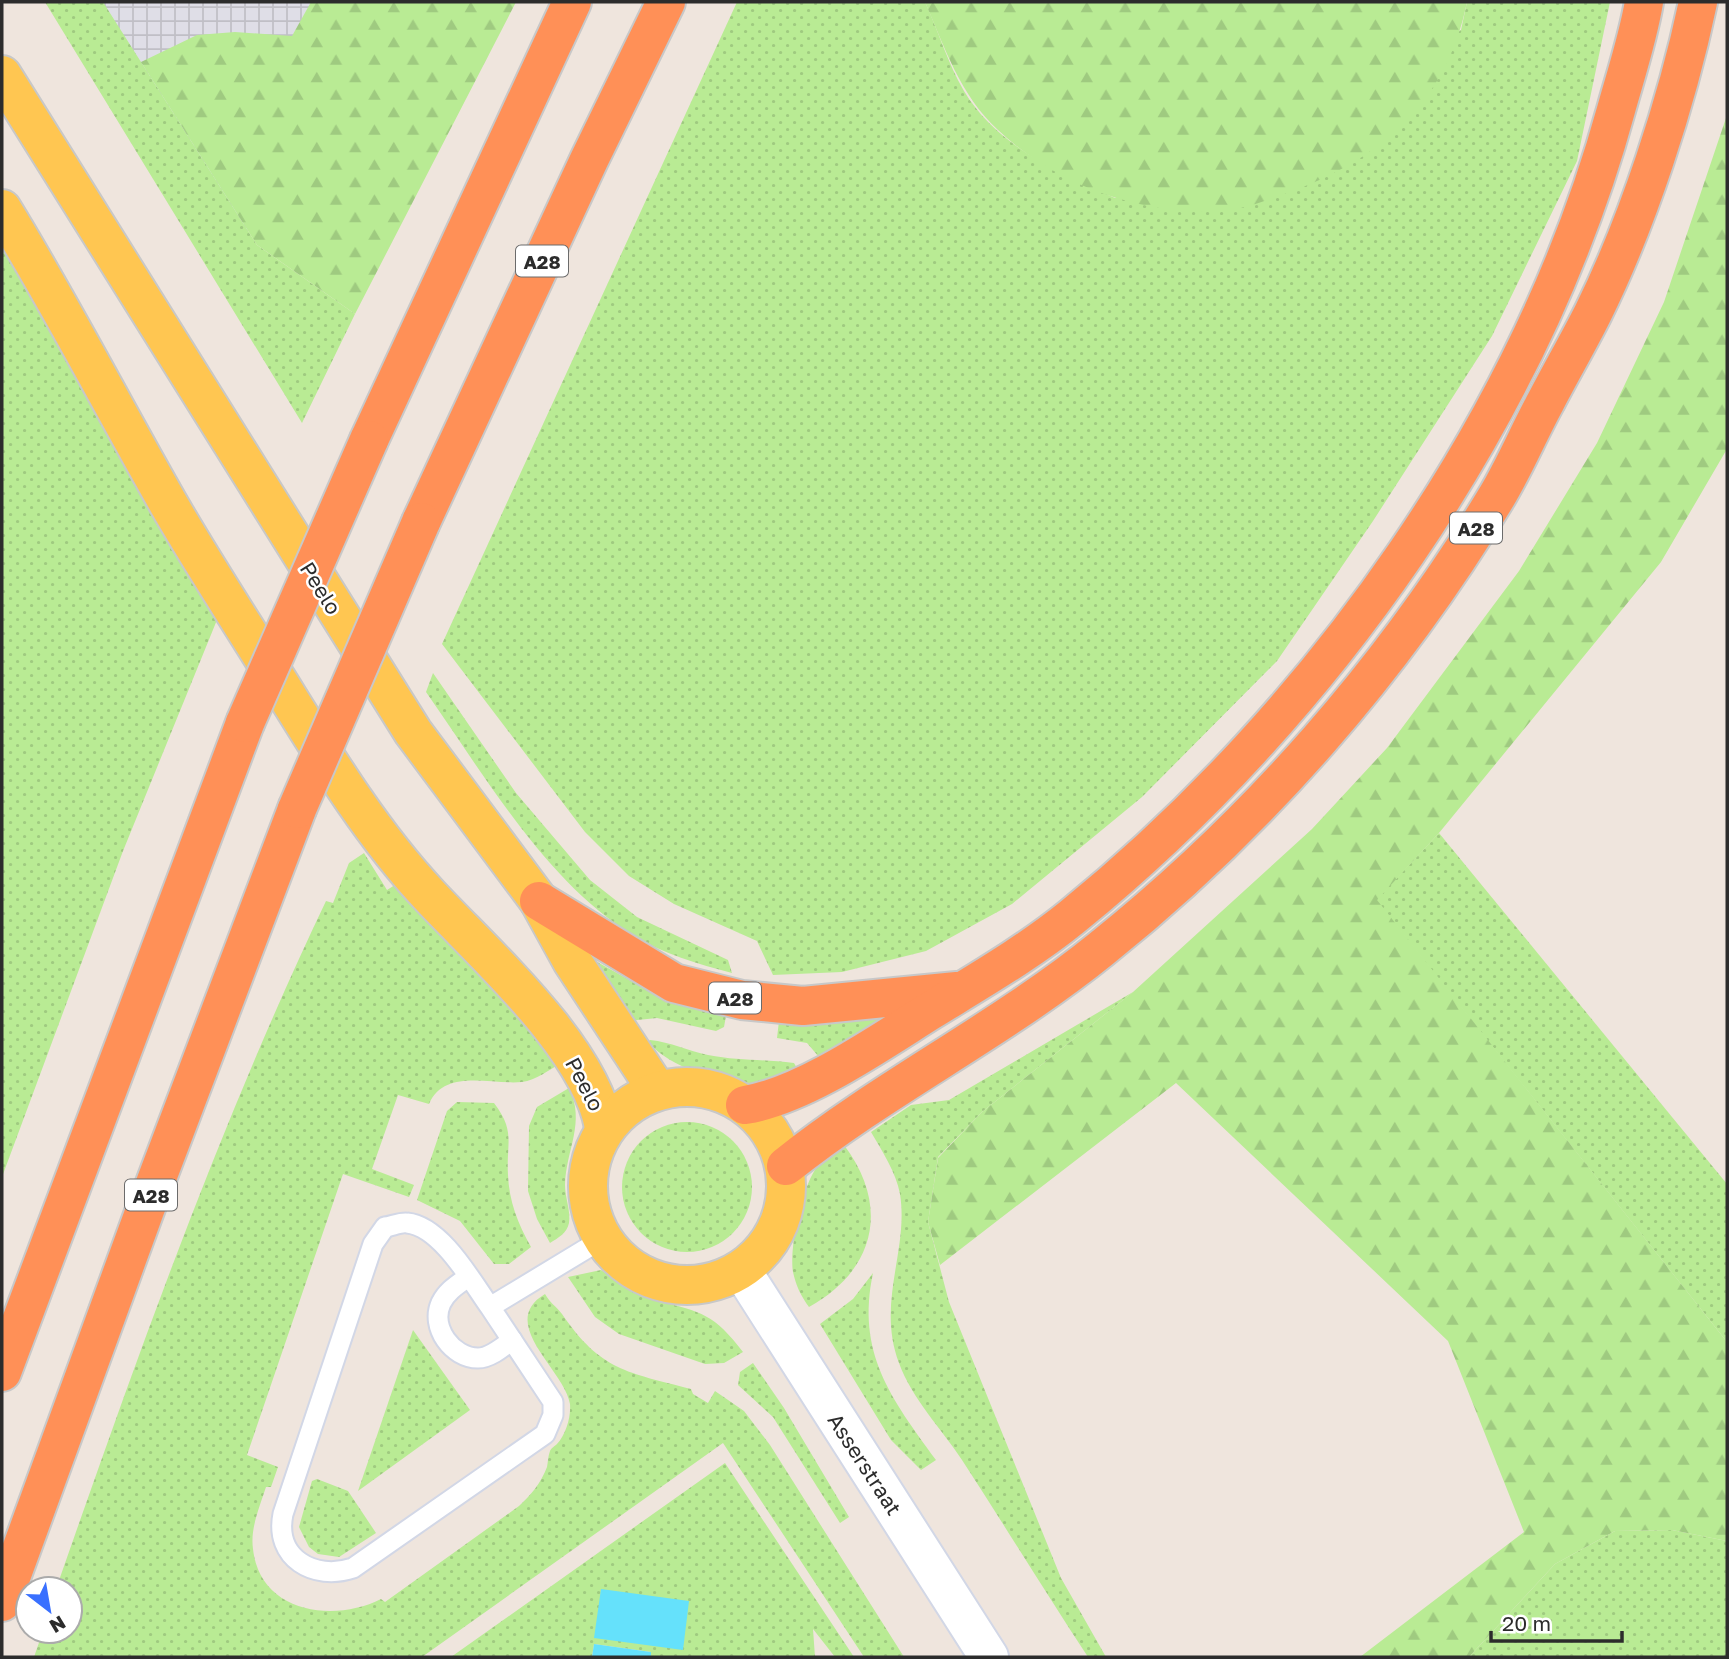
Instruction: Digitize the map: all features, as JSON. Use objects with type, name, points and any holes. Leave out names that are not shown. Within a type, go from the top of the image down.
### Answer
[{"type":"highway","points":[[2,1372],[245,723],[369,440],[572,2]]},
{"type":"highway","name":"A28","points":[[2,1602],[145,1210],[297,809],[421,522],[589,160],[666,2]]},
{"type":"highway","name":"A28","points":[[745,1105],[767,1102],[819,1076],[963,991],[1070,919],[1161,837],[1258,739],[1392,577],[1449,486],[1514,373],[1566,256],[1602,163],[1644,2]]},
{"type":"highway","name":"A28","points":[[786,1166],[842,1121],[954,1052],[1096,953],[1156,905],[1249,815],[1356,699],[1441,582],[1498,495],[1594,311],[1639,200],[1669,110],[1698,2]]},
{"type":"highway","name":"A28","points":[[539,901],[674,983],[742,1000],[803,1006],[963,991]]},
{"type":"main road","name":"Peelo","points":[[2,75],[413,732],[539,901],[572,961],[657,1090]]},
{"type":"main road","name":"Peelo","points":[[2,209],[60,304],[169,505],[307,727],[365,813],[426,892],[553,1028],[601,1110],[604,1127]]},
{"type":"main road","points":[[685,1087],[717,1091],[745,1105],[766,1125],[781,1150],[786,1166],[787,1189],[780,1219],[768,1244],[742,1270],[705,1286],[668,1286],[638,1275],[618,1258],[592,1215],[588,1186],[591,1155],[604,1127],[626,1106],[657,1090],[685,1087]]},
{"type":"main road","name":"Asserstraat","points":[[742,1270],[989,1657]]},
{"type":"lane","points":[[407,1223],[426,1230],[444,1244],[490,1307],[552,1402],[553,1415],[545,1434],[353,1568],[335,1574],[323,1573],[296,1561],[282,1538],[283,1514],[373,1244],[385,1227],[407,1223]]},
{"type":"lane","points":[[490,1307],[604,1238]]},
{"type":"lane","points":[[468,1277],[451,1289],[442,1301],[438,1311],[442,1336],[458,1352],[478,1358],[496,1351],[512,1340]]},
{"type":"shaded area","points":[[78,2],[373,2],[230,264]]},
{"type":"green space","points":[[45,2],[103,2],[257,245],[355,314],[302,423]]},
{"type":"green space","points":[[311,2],[516,2],[355,314],[257,245],[141,62],[197,35],[235,32],[292,36]]},
{"type":"green space","points":[[737,2],[925,2],[958,81],[978,110],[994,127],[1051,168],[1115,198],[1461,30],[1467,2],[1610,2],[1577,161],[1492,336],[1373,521],[1277,661],[1142,797],[1012,904],[926,951],[842,972],[773,975],[757,941],[674,904],[629,876],[585,832],[442,644]]},
{"type":"green space","points":[[925,2],[1467,2],[1458,37],[1444,68],[1427,96],[1407,120],[1383,142],[1356,161],[1293,191],[1242,208],[1211,212],[1153,207],[1097,191],[1044,165],[1020,149],[998,130],[973,102],[955,70]]},
{"type":"green space","points":[[1727,115],[1727,449],[1661,562],[1439,833],[1377,900],[1727,1342],[1727,1541],[1672,1530],[1615,1531],[1555,1564],[1469,1657],[1360,1657],[1524,1532],[1448,1341],[1176,1083],[940,1265],[928,1222],[938,1158],[982,1112],[1133,992],[1312,829],[1387,748],[1519,571],[1597,443],[1664,302]]},
{"type":"green space","points":[[2,236],[219,615],[123,851],[2,1177]]},
{"type":"green space","points":[[433,673],[516,793],[590,880],[637,917],[728,960],[732,973],[681,958],[644,942],[602,913],[572,887],[519,825],[426,692]]},
{"type":"green space","points":[[1439,833],[1727,1184],[1727,1342],[1376,900]]},
{"type":"green space","points":[[364,853],[387,890],[398,883],[561,1063],[522,1082],[457,1082],[436,1093],[429,1104],[398,1095],[372,1169],[414,1185],[409,1197],[343,1174],[247,1455],[278,1467],[271,1487],[266,1487],[253,1533],[253,1549],[259,1571],[269,1587],[284,1599],[302,1607],[322,1611],[362,1606],[381,1599],[385,1602],[528,1498],[545,1473],[550,1451],[563,1435],[570,1414],[570,1404],[565,1391],[530,1333],[528,1319],[532,1306],[545,1294],[576,1333],[603,1358],[632,1373],[691,1389],[693,1394],[708,1403],[715,1391],[744,1411],[770,1445],[904,1657],[864,1657],[723,1443],[422,1657],[34,1657],[38,1645],[84,1645],[84,1575],[61,1575],[117,1415],[215,1155],[287,985],[326,901],[333,903],[349,863]]},
{"type":"green space","points":[[583,954],[649,991],[726,1016],[724,1027],[716,1031],[657,1018],[628,1021]]},
{"type":"green space","points":[[1133,992],[982,1112],[938,1157],[928,1222],[949,1302],[1061,1578],[1106,1657],[1088,1657],[962,1460],[919,1401],[899,1363],[891,1319],[902,1215],[900,1194],[892,1170],[871,1132],[911,1105],[949,1100]]},
{"type":"green space","points":[[885,1017],[819,1057],[807,1043],[777,1038],[779,1021],[823,1025]]},
{"type":"green space","points":[[650,1040],[719,1057],[794,1063],[798,1070],[756,1085],[746,1084],[681,1066],[658,1052],[648,1042]]},
{"type":"green space","points":[[569,1088],[576,1113],[565,1185],[569,1223],[564,1232],[550,1243],[537,1219],[528,1191],[529,1126],[537,1107]]},
{"type":"green space","points":[[457,1102],[494,1103],[508,1130],[510,1194],[518,1221],[531,1247],[509,1264],[494,1264],[460,1221],[417,1200],[447,1111]]},
{"type":"green space","points":[[687,1122],[712,1127],[733,1141],[747,1162],[752,1187],[747,1212],[733,1233],[712,1247],[687,1252],[662,1247],[641,1233],[627,1212],[622,1187],[627,1162],[641,1141],[662,1127]]},
{"type":"green space","points":[[844,1145],[858,1168],[867,1191],[871,1213],[869,1235],[862,1256],[849,1275],[832,1292],[809,1307],[799,1291],[793,1272],[793,1248],[798,1217],[812,1175],[823,1160]]},
{"type":"green space","points":[[601,1270],[642,1295],[706,1316],[724,1330],[743,1352],[724,1363],[705,1364],[619,1334],[595,1317],[568,1277]]},
{"type":"green space","points":[[873,1273],[869,1327],[874,1351],[892,1395],[936,1460],[921,1470],[891,1440],[820,1324],[853,1299]]},
{"type":"green space","points":[[413,1330],[470,1410],[358,1491]]},
{"type":"green space","points":[[753,1363],[784,1408],[849,1517],[840,1523],[773,1417],[738,1385],[740,1372]]},
{"type":"green space","points":[[725,1463],[854,1657],[835,1657],[813,1629],[815,1657],[651,1657],[651,1652],[594,1644],[592,1657],[451,1657]]},
{"type":"green space","points":[[317,1479],[348,1491],[376,1533],[339,1557],[318,1554],[309,1547],[299,1527],[312,1481]]},
{"type":"green space","points":[[1672,1530],[1727,1541],[1727,1657],[1469,1657],[1555,1564],[1615,1531]]},
{"type":"water","points":[[601,1589],[689,1601],[683,1650],[594,1638]]},
{"type":"water","points":[[594,1644],[651,1652],[651,1657],[592,1657]]}]
